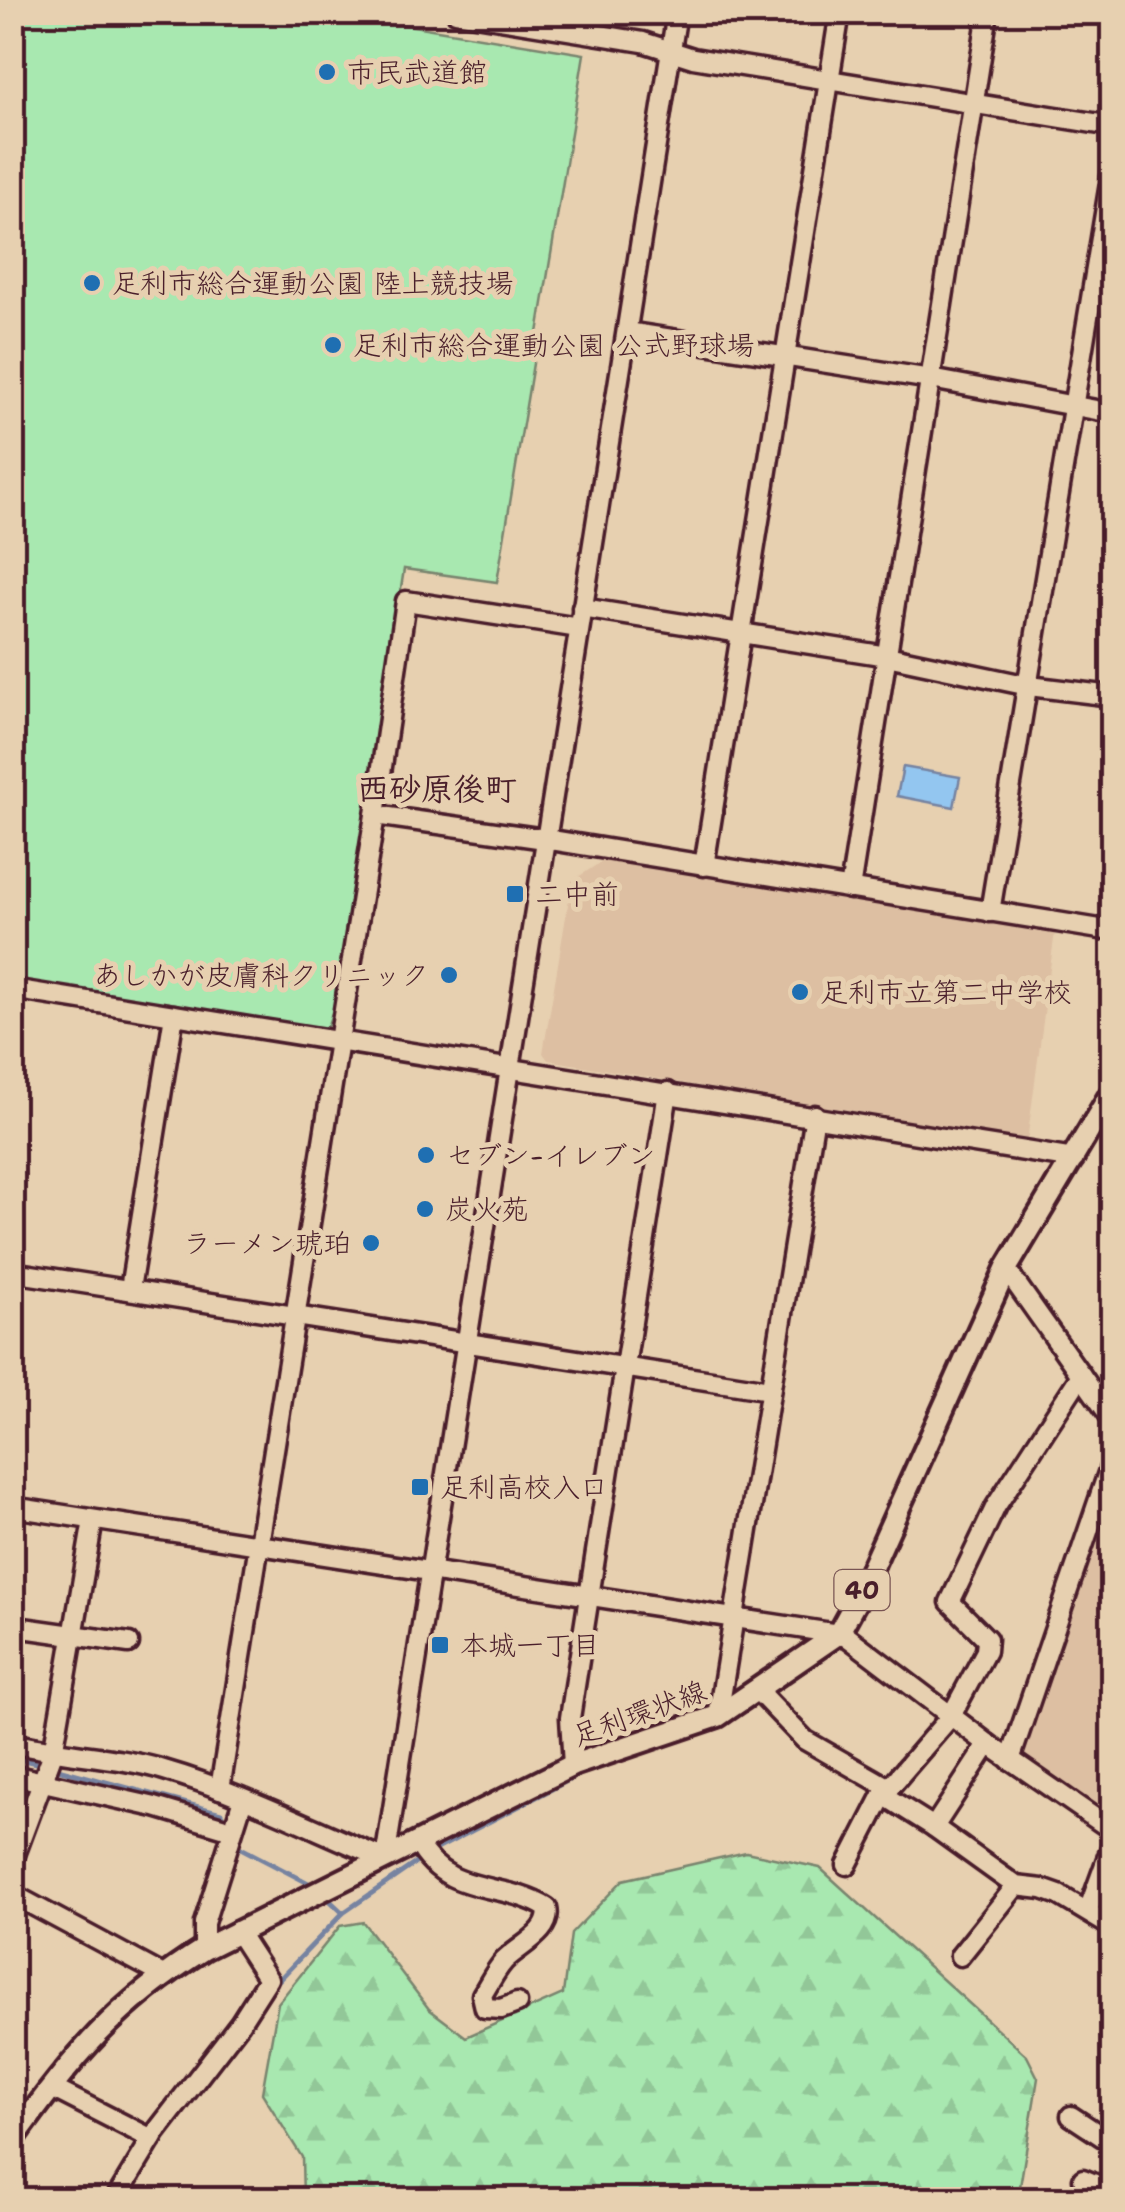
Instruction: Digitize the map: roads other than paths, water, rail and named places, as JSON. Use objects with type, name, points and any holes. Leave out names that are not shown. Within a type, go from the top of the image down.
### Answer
[{"type":"main road","name":"足利環状線","points":[[12,2141],[86,2044],[126,2003],[204,1949],[385,1860],[424,1852],[573,1766],[718,1716],[761,1696],[845,1636],[860,1594],[1011,1274],[1112,1092]]},
{"type":"street","points":[[456,12],[642,42],[693,58],[1112,126]]},
{"type":"street","points":[[12,1743],[53,1753],[160,1768],[220,1789],[385,1860],[677,12]]},
{"type":"street","points":[[704,866],[840,12]]},
{"type":"street","points":[[850,889],[988,12]]},
{"type":"street","points":[[990,912],[1112,171]]},
{"type":"street","points":[[626,332],[931,379],[1112,413]]},
{"type":"street","points":[[220,1789],[406,602],[578,628]]},
{"type":"street","points":[[582,608],[886,656],[1029,686],[1112,696]]},
{"type":"street","points":[[375,815],[1112,931]]},
{"type":"street","points":[[12,989],[1074,1159]]},
{"type":"street","points":[[130,1289],[174,1015]]},
{"type":"street","points":[[573,1766],[570,1718],[668,1092]]},
{"type":"street","points":[[718,1716],[815,1115]]},
{"type":"street","points":[[12,1272],[770,1390]]},
{"type":"street","points":[[1011,1274],[1112,1418]]},
{"type":"street","points":[[847,1864],[886,1792],[952,1716],[986,1651],[987,1640],[950,1602],[996,1506],[1081,1375]]},
{"type":"street","points":[[1010,1760],[1112,1461]]},
{"type":"street","points":[[14,1513],[92,1520],[845,1636],[1010,1760],[1112,1830]]},
{"type":"street","points":[[12,1863],[53,1753],[92,1520]]},
{"type":"street","points":[[23,1628],[129,1642]]},
{"type":"street","points":[[761,1696],[820,1750],[886,1792],[1016,1886],[1042,1889],[1112,1927]]},
{"type":"street","points":[[934,1827],[988,1744]]},
{"type":"street","points":[[12,1775],[155,1807],[232,1830]]},
{"type":"street","points":[[204,1949],[204,1923],[243,1800]]},
{"type":"street","points":[[1088,1911],[1112,1845]]},
{"type":"street","points":[[424,1852],[458,1881],[547,1908],[545,1926],[504,1961],[482,1996],[486,2008],[501,2010],[517,2003]]},
{"type":"street","points":[[960,1956],[1016,1886]]},
{"type":"street","points":[[12,1894],[163,1975]]},
{"type":"street","points":[[115,2200],[152,2140],[240,2023],[268,1979],[238,1931]]},
{"type":"street","points":[[52,2088],[152,2140]]},
{"type":"street","points":[[1071,2116],[1112,2143]]},
{"type":"street","points":[[1083,2180],[1112,2191]]},
{"type":"water","points":[[903,767],[960,777],[954,807],[897,796]]},
{"type":"waterway","points":[[1015,1273],[1112,1113]]},
{"type":"waterway","points":[[850,1632],[864,1606]]},
{"type":"waterway","points":[[768,1695],[844,1641]]},
{"type":"waterway","points":[[726,1722],[759,1701]]},
{"type":"waterway","points":[[12,1757],[44,1765]]},
{"type":"waterway","points":[[54,1768],[221,1813],[226,1823]]},
{"type":"waterway","points":[[274,1985],[343,1913],[433,1851],[588,1770]]},
{"type":"waterway","points":[[235,1842],[316,1887]]},
{"type":"waterway","points":[[324,1895],[343,1913]]},
{"type":"place","name":"市民武道館","points":[[327,72]]},
{"type":"place","name":"足利市総合運動公園 陸上競技場","points":[[92,283]]},
{"type":"place","name":"足利市総合運動公園 公式野球場","points":[[333,345]]},
{"type":"place","name":"二中前","points":[[515,894]]},
{"type":"place","name":"あしかが皮膚科クリニック","points":[[449,975]]},
{"type":"place","name":"足利市立第二中学校","points":[[800,992]]},
{"type":"place","name":"セブン-イレブン","points":[[426,1155]]},
{"type":"place","name":"炭火苑","points":[[425,1209]]},
{"type":"place","name":"ラーメン琥珀","points":[[371,1243]]},
{"type":"place","name":"足利高校入口","points":[[420,1487]]},
{"type":"place","name":"本城一丁目","points":[[440,1645]]},
{"type":"district","name":"西砂原後町","points":[[437,789]]}]
